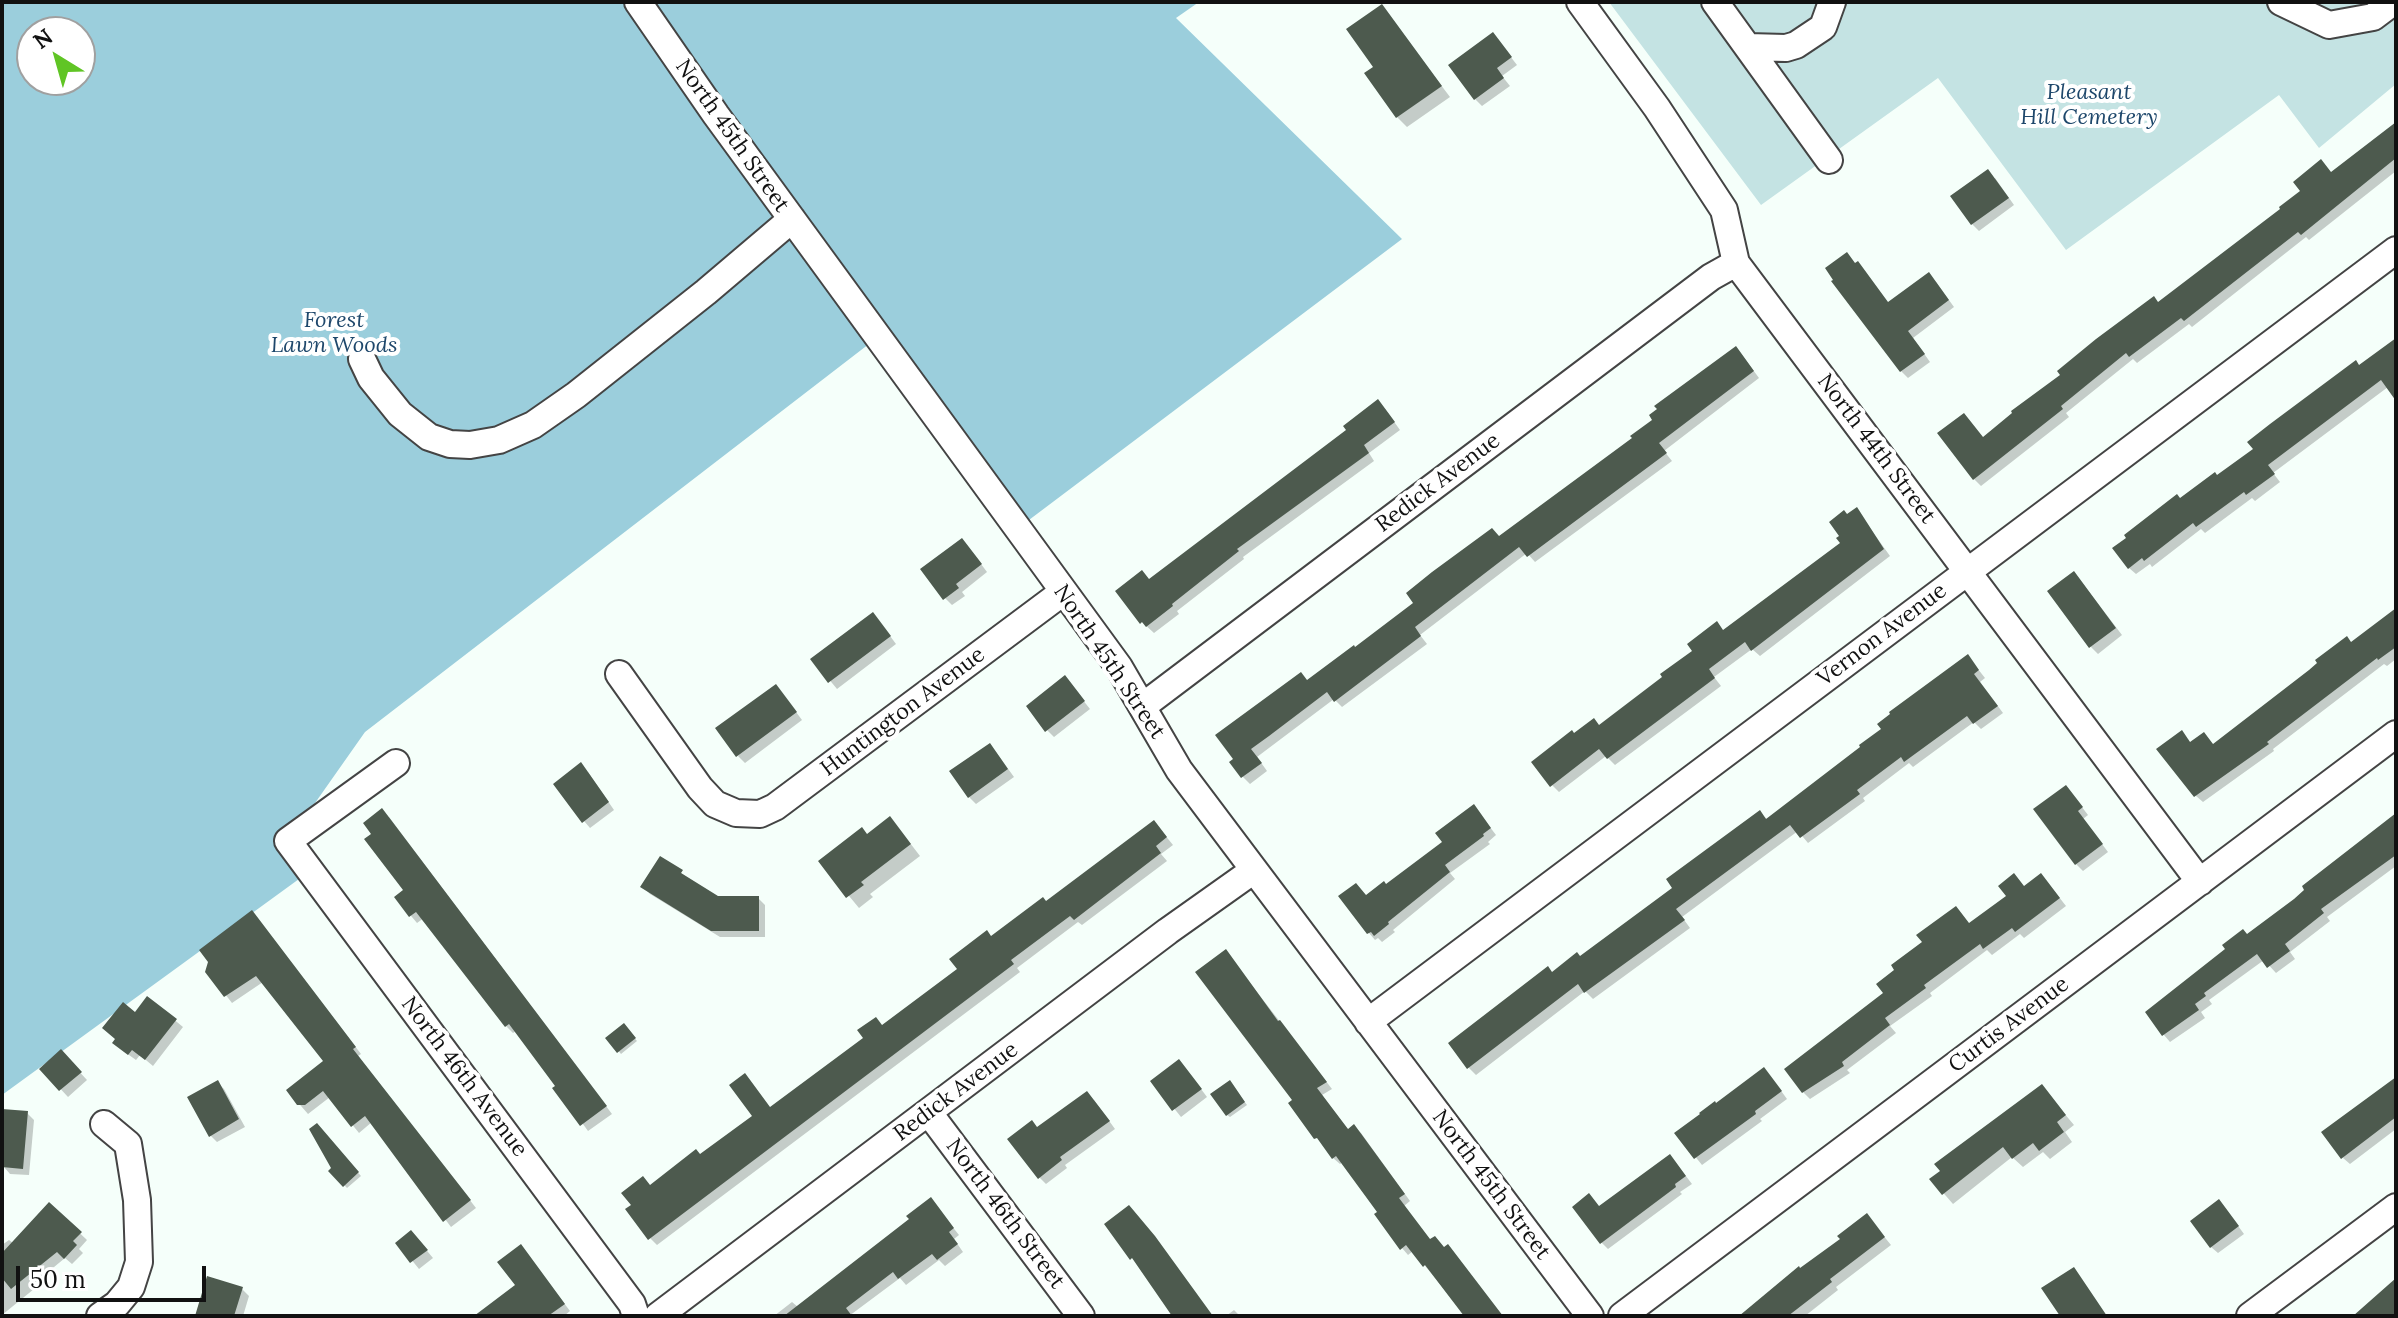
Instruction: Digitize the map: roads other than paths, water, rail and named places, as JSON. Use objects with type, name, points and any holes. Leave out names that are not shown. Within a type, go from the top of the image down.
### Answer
[{"type":"street","name":"North 45th Street","points":[[638,2],[716,115],[1119,667],[1179,770],[1590,1316]]},
{"type":"street","name":"North 44th Street","points":[[1580,2],[1657,108],[1724,210],[1736,263],[2200,882]]},
{"type":"street","points":[[1715,2],[1771,84],[1829,160]]},
{"type":"street","points":[[1748,47],[1786,48],[1796,45],[1823,27],[1832,2]]},
{"type":"street","points":[[2281,2],[2329,25],[2373,17],[2393,2]]},
{"type":"street","points":[[362,359],[371,378],[400,414],[429,437],[450,444],[470,445],[499,440],[533,425],[576,395],[792,219]]},
{"type":"street","name":"Vernon Avenue","points":[[1368,1022],[2396,250]]},
{"type":"street","name":"Redick Avenue","points":[[1143,706],[1699,286],[1736,263]]},
{"type":"street","name":"Huntington Avenue","points":[[619,674],[700,788],[715,804],[736,813],[760,814],[775,807],[1063,592]]},
{"type":"street","name":"Curtis Avenue","points":[[1622,1316],[2396,734]]},
{"type":"street","name":"North 46th Avenue","points":[[396,763],[288,841],[632,1304],[636,1316]]},
{"type":"street","name":"Redick Avenue","points":[[658,1316],[1168,931],[1254,870]]},
{"type":"street","name":"North 46th Street","points":[[929,1113],[1081,1316]]},
{"type":"street","points":[[100,1316],[117,1304],[131,1287],[139,1262],[137,1200],[128,1144],[104,1124]]},
{"type":"street","points":[[2250,1316],[2396,1207]]},
{"type":"park label","name":"Pleasant Hill Cemetery","points":[[2089,106]]},
{"type":"park label","name":"Forest Lawn Woods","points":[[334,334]]}]
